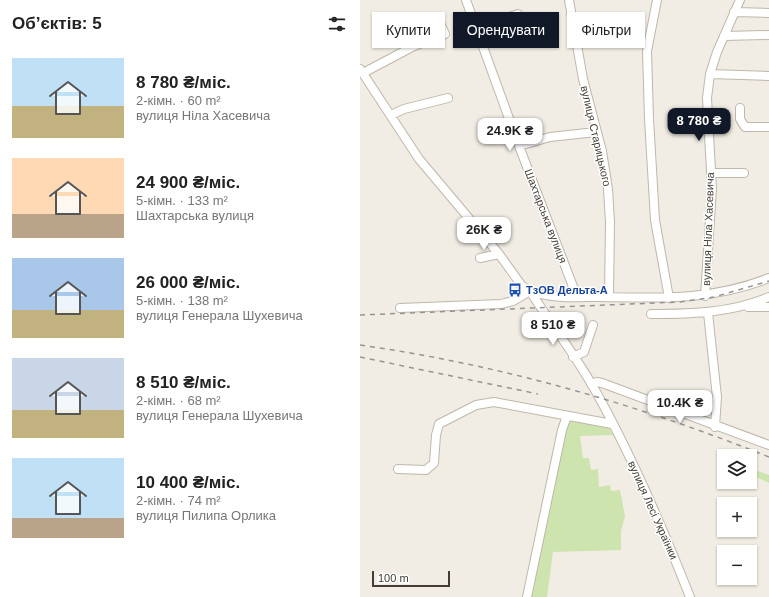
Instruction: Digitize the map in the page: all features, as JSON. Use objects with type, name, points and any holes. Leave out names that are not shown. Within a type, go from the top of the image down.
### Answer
[{"type":"street","name":"Шахтарська вулиця","points":[[466,0],[470,12]]},
{"type":"street","name":"вулиця Старицького","points":[[570,0],[583,79],[608,189],[610,222],[609,297]]},
{"type":"street","points":[[657,0],[647,50],[649,119],[655,220],[669,298]]},
{"type":"street","name":"вулиця Ніла Хасевича","points":[[705,296],[712,189],[707,98],[710,74],[724,36],[740,0]]},
{"type":"street","points":[[734,12],[769,13]]},
{"type":"street","points":[[724,36],[769,35]]},
{"type":"street","points":[[361,71],[410,48]]},
{"type":"street","name":"Шахтарська вулиця","points":[[483,48],[577,297]]},
{"type":"street","name":"вулиця Лесі Українки","points":[[361,71],[419,159],[500,254],[522,286],[530,291],[546,324],[573,357],[593,386],[647,494],[690,597]]},
{"type":"street","points":[[710,74],[769,76]]},
{"type":"street","points":[[390,115],[404,109],[448,98]]},
{"type":"street","points":[[740,108],[740,119],[745,127],[769,127]]},
{"type":"street","points":[[519,146],[550,137],[596,132]]},
{"type":"street","points":[[711,173],[744,173]]},
{"type":"street","points":[[480,258],[500,254]]},
{"type":"street","points":[[400,308],[501,304],[513,301],[530,291],[540,295],[577,297],[669,298],[705,296],[730,291],[769,278]]},
{"type":"street","points":[[651,314],[708,313],[741,306],[769,297]]},
{"type":"street","points":[[741,306],[769,307]]},
{"type":"street","points":[[708,313],[717,397],[715,426]]},
{"type":"street","points":[[573,357],[584,352],[593,325]]},
{"type":"street","points":[[593,386],[597,382],[602,383],[769,445]]},
{"type":"street","points":[[398,469],[426,470],[434,463],[436,435],[439,424],[476,405],[494,402],[613,424]]},
{"type":"street","points":[[527,597],[562,430],[567,416]]},
{"type":"green space","points":[[566,419],[607,425],[613,435],[580,436],[583,458],[589,458],[591,470],[598,469],[599,487],[610,485],[611,491],[620,490],[625,516],[621,531],[621,550],[553,552],[547,597],[527,597]]},
{"type":"green space","points":[[757,471],[769,475],[769,483],[757,477]]},
{"type":"railway","points":[[360,315],[680,302],[714,297],[769,281]]},
{"type":"railway","points":[[360,345],[413,353],[517,375],[669,420],[769,457]]},
{"type":"railway","points":[[360,357],[538,394]]},
{"type":"place","name":"ТзОВ Дельта-А","points":[[515,290]]}]
